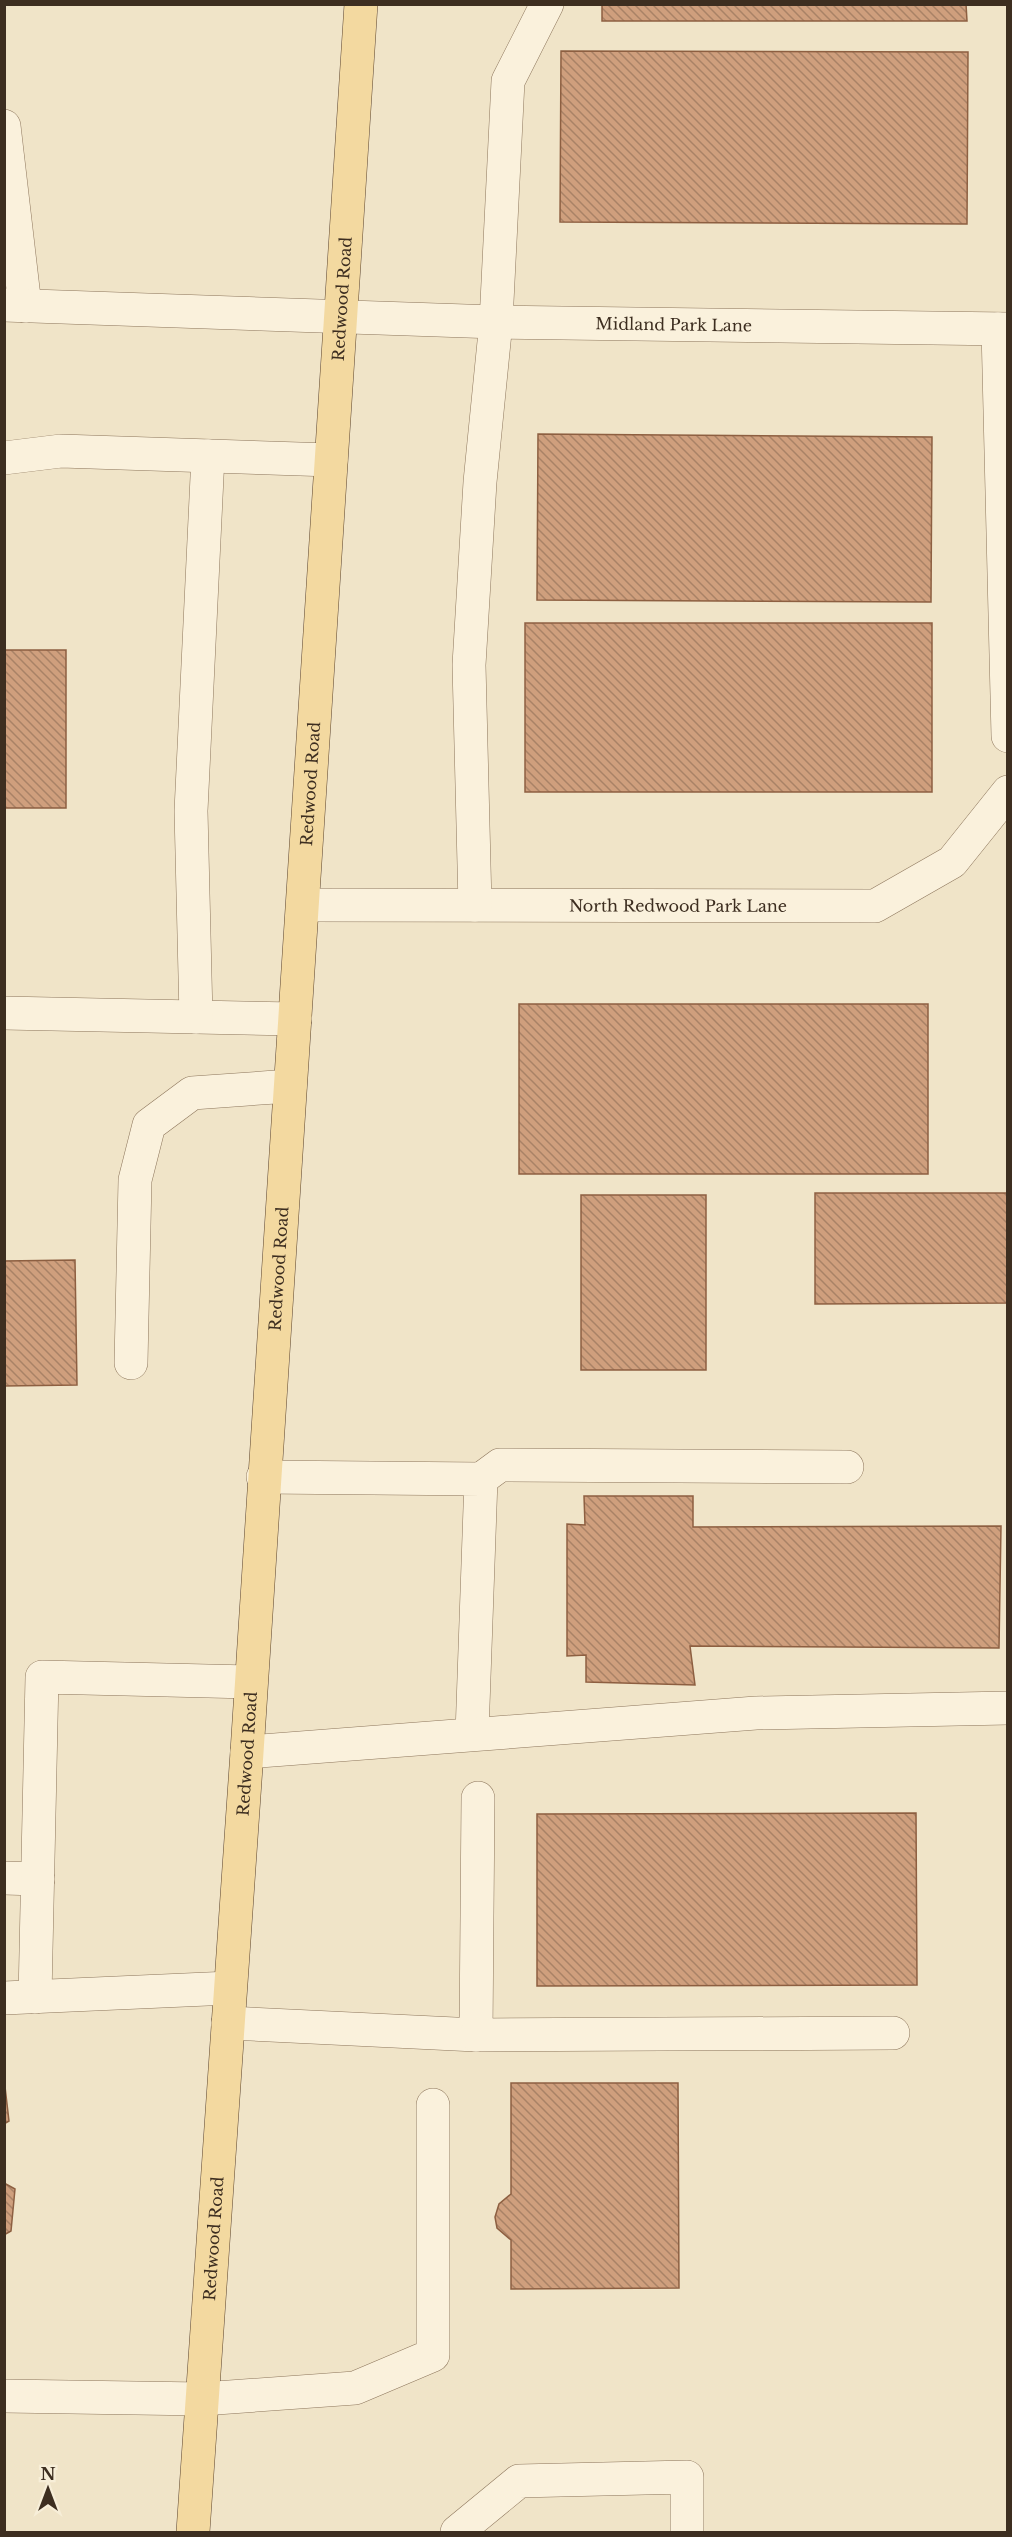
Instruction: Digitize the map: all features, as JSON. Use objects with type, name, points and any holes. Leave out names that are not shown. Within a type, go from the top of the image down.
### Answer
[{"type":"main road","name":"Redwood Road","points":[[193,2532],[303,905],[360,4]]},
{"type":"lane","points":[[475,905],[469,665],[480,482],[496,322],[507,81],[547,4]]},
{"type":"lane","points":[[4,126],[15,305]]},
{"type":"lane","name":"Midland Park Lane","points":[[15,305],[496,322],[1003,329]]},
{"type":"lane","points":[[1003,329],[1008,736]]},
{"type":"lane","points":[[4,458],[61,451],[331,460]]},
{"type":"lane","points":[[196,1017],[191,811],[208,456]]},
{"type":"lane","name":"North Redwood Park Lane","points":[[303,905],[875,906],[952,862],[1008,792]]},
{"type":"lane","points":[[4,1013],[295,1019]]},
{"type":"lane","points":[[131,1364],[135,1180],[149,1125],[192,1093],[290,1086]]},
{"type":"lane","points":[[263,1477],[481,1479],[500,1465],[847,1467]]},
{"type":"lane","points":[[472,1734],[481,1479]]},
{"type":"lane","points":[[231,1988],[20,1997],[38,1878],[42,1677],[250,1682]]},
{"type":"lane","points":[[247,1752],[756,1713],[1008,1708]]},
{"type":"lane","points":[[476,2034],[478,1798]]},
{"type":"lane","points":[[4,1878],[38,1878]]},
{"type":"lane","points":[[228,2023],[476,2034],[893,2033]]},
{"type":"lane","points":[[4,2396],[202,2399],[355,2388],[433,2355],[433,2105]]},
{"type":"lane","points":[[457,2532],[519,2481],[687,2477],[687,2532]]},
{"type":"building","points":[[602,4],[966,4],[967,21],[602,21]]},
{"type":"building","points":[[561,51],[968,52],[967,224],[560,222]]},
{"type":"building","points":[[538,434],[932,437],[931,602],[537,600]]},
{"type":"building","points":[[525,623],[932,623],[932,792],[525,792]]},
{"type":"building","points":[[4,650],[66,650],[66,808],[4,808]]},
{"type":"building","points":[[519,1004],[928,1004],[928,1174],[519,1174]]},
{"type":"building","points":[[815,1193],[1008,1193],[1008,1303],[815,1304]]},
{"type":"building","points":[[581,1195],[706,1195],[706,1370],[581,1370]]},
{"type":"building","points":[[75,1260],[77,1385],[4,1386],[4,1261]]},
{"type":"building","points":[[584,1496],[693,1496],[693,1527],[1001,1526],[999,1648],[690,1646],[695,1685],[586,1682],[586,1655],[567,1656],[567,1524],[585,1525]]},
{"type":"building","points":[[916,1813],[917,1985],[537,1986],[537,1814]]},
{"type":"building","points":[[4,2078],[9,2121],[4,2124]]},
{"type":"building","points":[[511,2083],[678,2083],[679,2288],[511,2289],[511,2240],[497,2228],[495,2217],[499,2204],[511,2194]]},
{"type":"building","points":[[4,2183],[15,2189],[11,2231],[4,2235]]}]
